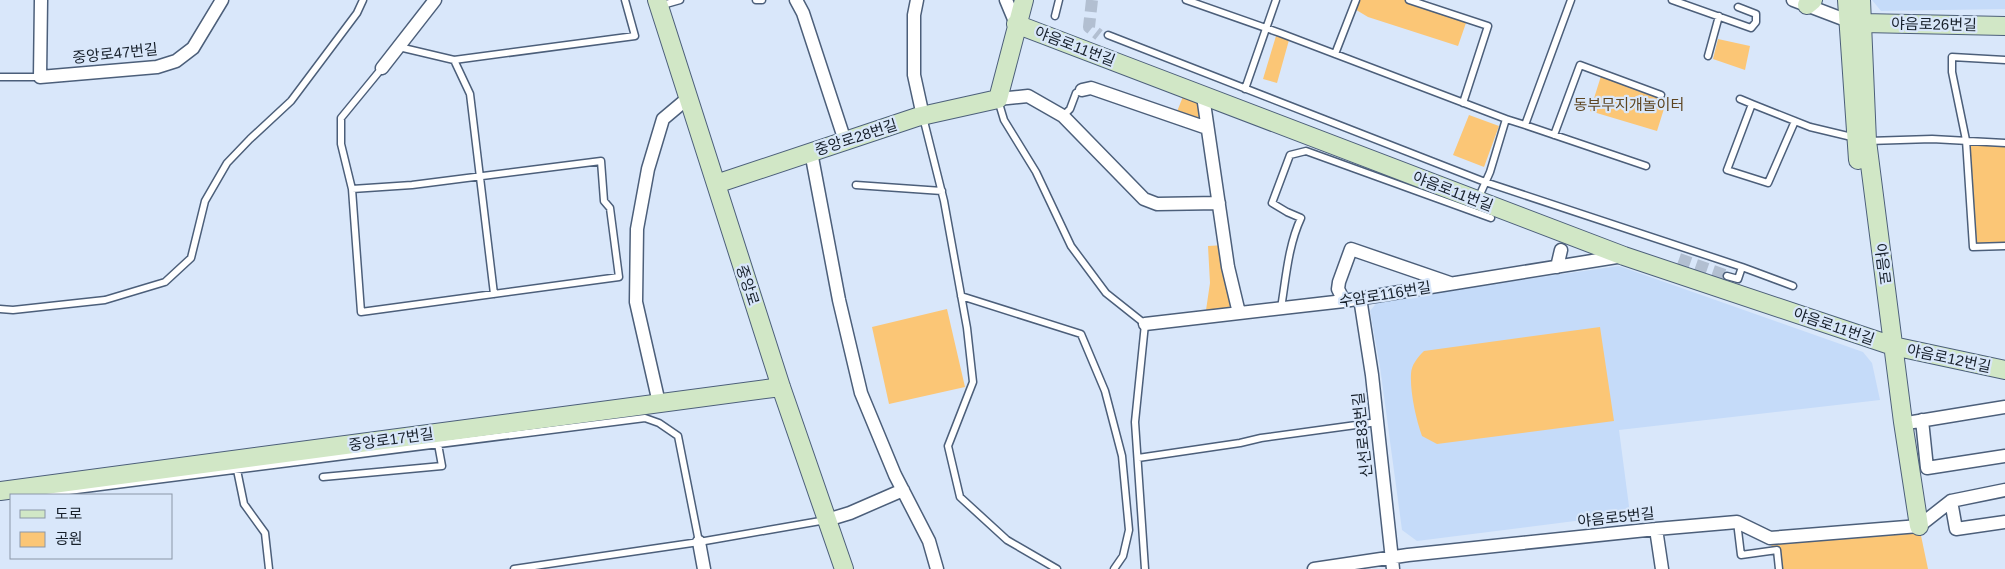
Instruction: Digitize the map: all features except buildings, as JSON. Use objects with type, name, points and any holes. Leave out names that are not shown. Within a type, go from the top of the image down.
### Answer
[{"type":"street","points":[[40,77],[41,0]]},
{"type":"street","name":"중앙로47번길","points":[[40,77],[157,66],[176,61],[193,48],[222,0]]},
{"type":"street","points":[[382,68],[435,0]]},
{"type":"street","points":[[796,0],[803,13],[845,141]]},
{"type":"street","points":[[917,0],[914,15],[914,75],[923,116]]},
{"type":"street","points":[[1006,0],[1016,24]]},
{"type":"street","points":[[1024,0],[1016,24],[998,99],[1028,96],[1063,116],[1144,199],[1157,204],[1218,203]]},
{"type":"street","name":"야음로","points":[[1848,0],[1856,23]]},
{"type":"street","name":"야음로","points":[[1861,0],[1856,23],[1861,139],[1887,344],[1903,422],[1919,526]]},
{"type":"street","points":[[1804,2],[1856,23]]},
{"type":"street","name":"중앙로","points":[[658,3],[781,387],[844,569]]},
{"type":"street","name":"야음로26번길","points":[[1856,23],[2005,26]]},
{"type":"street","name":"야음로11번길","points":[[1016,24],[1624,256],[1887,344]]},
{"type":"street","points":[[1082,90],[1091,88],[1207,128]]},
{"type":"street","points":[[1204,96],[1228,268],[1239,313]]},
{"type":"street","points":[[659,403],[636,302],[637,229],[648,169],[663,120],[688,98]]},
{"type":"street","name":"중앙로28번길","points":[[716,184],[923,116],[998,99]]},
{"type":"street","points":[[811,152],[839,300],[861,393],[895,475],[929,541],[937,569]]},
{"type":"street","points":[[1344,301],[1338,289],[1339,282],[1352,249],[1452,284]]},
{"type":"street","points":[[1557,267],[1562,250]]},
{"type":"street","name":"수암로116번길","points":[[1145,324],[1344,301],[1624,256]]},
{"type":"street","points":[[1418,289],[1424,274]]},
{"type":"street","name":"신선로83번길","points":[[1360,298],[1378,422],[1392,563]]},
{"type":"street","name":"야음로12번길","points":[[1887,344],[2005,370]]},
{"type":"street","name":"중앙로17번길","points":[[0,491],[781,387]]},
{"type":"street","points":[[1903,422],[2005,407]]},
{"type":"street","points":[[1922,420],[1927,468],[2005,456]]},
{"type":"street","points":[[827,520],[850,513],[903,490]]},
{"type":"street","points":[[1737,522],[1770,538],[1919,526],[1951,501],[2005,490]]},
{"type":"street","points":[[1951,501],[1956,529],[2005,522]]},
{"type":"street","name":"야음로5번길","points":[[1314,569],[1392,563],[1656,529],[1737,522]]},
{"type":"street","points":[[1656,529],[1662,569]]},
{"type":"street","points":[[699,542],[704,569]]},
{"type":"lane","points":[[0,309],[13,310],[105,300],[165,282],[191,258],[205,201],[227,163],[291,101],[357,13],[362,0]]},
{"type":"lane","points":[[399,47],[454,60],[635,36],[625,0]]},
{"type":"lane","points":[[658,3],[680,0]]},
{"type":"lane","points":[[756,0],[762,0]]},
{"type":"lane","points":[[1055,16],[1059,0]]},
{"type":"lane","points":[[1186,0],[1266,28],[1506,119],[1646,166]]},
{"type":"lane","points":[[1244,89],[1276,0]]},
{"type":"lane","points":[[1335,54],[1356,0]]},
{"type":"lane","points":[[1409,0],[1488,26],[1463,103]]},
{"type":"lane","points":[[1525,125],[1571,0]]},
{"type":"lane","points":[[1672,0],[1751,28],[1756,22],[1756,14],[1738,6]]},
{"type":"lane","points":[[1708,56],[1719,16]]},
{"type":"lane","points":[[1108,35],[1485,182],[1742,267],[1793,286]]},
{"type":"lane","points":[[2005,60],[1952,57],[1952,72],[1966,140],[1973,246],[2005,246]]},
{"type":"lane","points":[[454,60],[470,94],[494,294]]},
{"type":"lane","points":[[1554,135],[1580,65],[1661,94]]},
{"type":"lane","points":[[352,189],[412,185],[600,161],[604,201],[610,208],[619,277],[361,312],[352,189],[341,144],[342,118],[382,68]]},
{"type":"lane","points":[[0,77],[40,77]]},
{"type":"lane","points":[[1063,116],[1070,109],[1076,92],[1082,90]]},
{"type":"lane","points":[[1740,98],[1810,127],[1861,139],[1966,140],[2005,143]]},
{"type":"lane","points":[[998,99],[1004,120],[1036,172],[1071,246],[1106,293],[1145,324],[1135,416],[1145,569]]},
{"type":"lane","points":[[1752,104],[1727,170],[1768,183],[1794,121]]},
{"type":"lane","points":[[923,116],[942,191],[961,296],[973,382],[948,446],[960,497],[1007,540],[1056,569]]},
{"type":"lane","points":[[1477,200],[1506,119]]},
{"type":"lane","points":[[1281,308],[1289,259],[1296,229],[1301,218],[1272,203],[1290,154],[1306,152],[1491,218]]},
{"type":"lane","points":[[856,185],[942,191]]},
{"type":"lane","points":[[1727,276],[1738,279],[1742,267]]},
{"type":"lane","points":[[961,296],[1082,334],[1105,391],[1122,456],[1129,530],[1123,556],[1114,569]]},
{"type":"lane","points":[[45,494],[645,418],[659,423],[678,436],[699,542]]},
{"type":"lane","points":[[1138,458],[1240,443],[1261,438],[1378,422]]},
{"type":"lane","points":[[323,477],[442,466],[438,444]]},
{"type":"lane","points":[[237,470],[244,504],[265,533],[269,569]]},
{"type":"lane","points":[[518,569],[699,542],[827,520]]},
{"type":"lane","points":[[1737,522],[1741,555],[1777,550],[1780,569]]},
{"type":"shaded area","points":[[1872,0],[2005,0],[2005,9],[1881,11]]},
{"type":"shaded area","points":[[1619,266],[1863,352],[1872,363],[1880,400],[1619,430],[1630,514],[1417,541],[1402,530],[1380,367],[1370,311],[1379,300]]},
{"type":"green space","points":[[1356,0],[1409,0],[1467,20],[1458,46],[1368,17],[1353,8]]},
{"type":"green space","points":[[1276,36],[1289,40],[1277,83],[1263,79]]},
{"type":"green space","points":[[1718,39],[1750,46],[1745,70],[1713,59]]},
{"type":"green space","name":"동부무지개놀이터","points":[[1601,76],[1668,96],[1657,131],[1590,111]]},
{"type":"green space","points":[[1184,94],[1203,96],[1207,124],[1176,114]]},
{"type":"green space","points":[[1469,115],[1499,126],[1484,167],[1453,155]]},
{"type":"green space","points":[[1966,140],[2005,143],[2005,246],[1973,247]]},
{"type":"green space","points":[[1225,245],[1239,313],[1205,317],[1210,283],[1208,246]]},
{"type":"green space","points":[[947,309],[965,387],[889,404],[872,327]]},
{"type":"green space","points":[[1600,327],[1614,421],[1437,444],[1422,436],[1411,389],[1411,371],[1417,359],[1424,351]]},
{"type":"green space","points":[[1919,526],[1928,569],[1776,569],[1770,538]]},
{"type":"tunnel","points":[[1092,0],[1089,27],[1099,35]]},
{"type":"tunnel","points":[[1679,259],[1727,276]]}]
